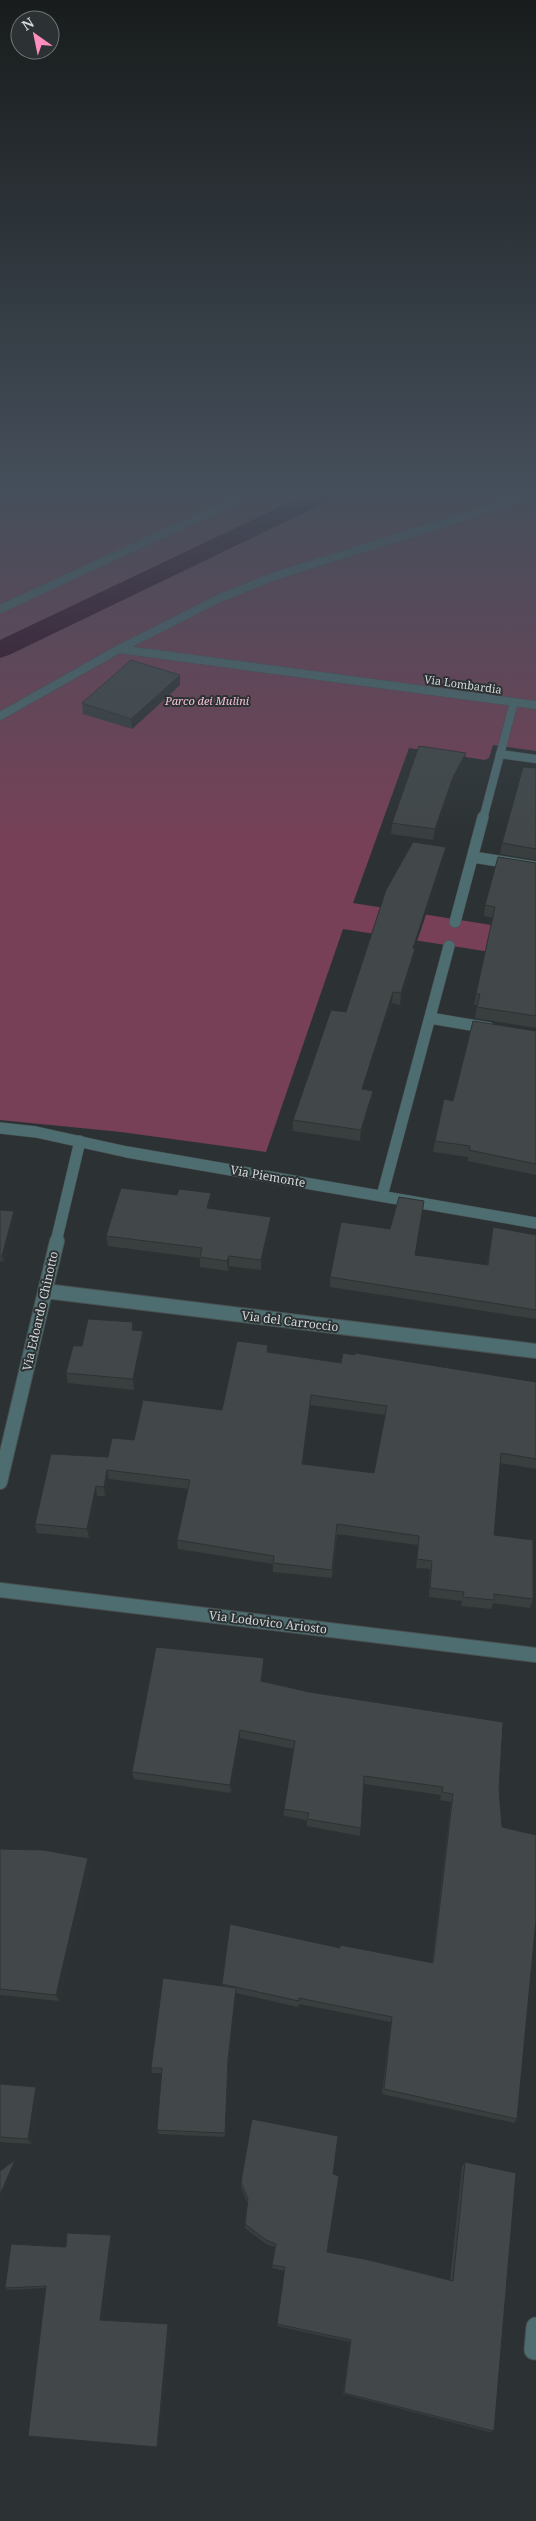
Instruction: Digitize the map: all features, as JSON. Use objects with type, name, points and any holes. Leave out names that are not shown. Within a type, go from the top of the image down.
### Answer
[{"type":"street","points":[[0,716],[119,649],[193,612]]},
{"type":"street","name":"Via Lombardia","points":[[119,649],[536,705]]},
{"type":"street","points":[[455,922],[514,702]]},
{"type":"street","points":[[500,754],[536,759]]},
{"type":"street","points":[[472,857],[536,867]]},
{"type":"street","points":[[382,1196],[449,946]]},
{"type":"street","points":[[430,1018],[497,1029]]},
{"type":"street","name":"Via Piemonte","points":[[0,1128],[36,1132],[128,1152],[536,1223]]},
{"type":"street","name":"Via Edoardo Chinotto","points":[[0,1482],[6,1425],[44,1292],[80,1142]]},
{"type":"street","name":"Via del Carroccio","points":[[44,1292],[536,1351]]},
{"type":"street","name":"Via Lodovico Ariosto","points":[[0,1590],[536,1655]]},
{"type":"street","points":[[534,2350],[536,2327]]},
{"type":"green space","name":"Parco dei Mulini","points":[[0,612],[536,612],[536,751],[493,745],[489,758],[485,760],[409,748],[353,903],[536,932],[536,959],[343,929],[266,1152],[121,1132],[0,1120]]},
{"type":"building","points":[[131,660],[180,675],[131,719],[82,703]]},
{"type":"building","points":[[419,746],[466,753],[453,777],[435,829],[392,823]]},
{"type":"building","points":[[523,767],[536,768],[536,849],[502,843]]},
{"type":"building","points":[[413,842],[446,847],[413,948],[415,949],[401,993],[393,992],[362,1089],[373,1091],[361,1130],[293,1120],[331,1010],[346,1012],[386,890]]},
{"type":"building","points":[[498,857],[536,863],[536,1016],[477,1007],[480,994],[476,994],[495,907],[485,905]]},
{"type":"building","points":[[473,1021],[536,1031],[536,1164],[469,1150],[470,1146],[435,1141],[444,1099],[453,1101]]},
{"type":"building","points":[[121,1188],[177,1195],[179,1189],[211,1193],[207,1208],[271,1217],[261,1260],[229,1256],[227,1261],[200,1257],[202,1248],[106,1236]]},
{"type":"building","points":[[399,1197],[424,1201],[415,1255],[488,1265],[493,1227],[536,1235],[536,1310],[330,1277],[341,1222],[390,1229]]},
{"type":"building","points":[[0,1210],[14,1211],[2,1256],[0,1256]]},
{"type":"building","points":[[88,1319],[133,1322],[132,1330],[143,1331],[133,1379],[66,1373],[73,1346],[82,1346]]},
{"type":"building","points":[[237,1341],[268,1345],[267,1352],[341,1363],[343,1353],[355,1355],[355,1353],[536,1382],[536,1459],[501,1453],[494,1535],[533,1540],[533,1599],[494,1594],[494,1600],[463,1597],[464,1592],[430,1588],[432,1561],[417,1559],[419,1536],[337,1524],[332,1570],[273,1563],[274,1556],[177,1540],[190,1480],[107,1470],[104,1487],[96,1486],[87,1529],[35,1524],[51,1454],[108,1457],[112,1438],[134,1440],[143,1400],[222,1410]],"holes":[[[311,1395],[387,1406],[374,1473],[302,1464]]]},
{"type":"building","points":[[156,1647],[264,1658],[261,1681],[309,1692],[503,1722],[499,1789],[502,1827],[536,1835],[536,1920],[517,2119],[384,2089],[392,2017],[299,1998],[299,2001],[222,1984],[230,1924],[340,1948],[340,1945],[433,1963],[453,1794],[442,1792],[443,1787],[364,1776],[361,1828],[307,1819],[309,1813],[284,1809],[295,1741],[240,1730],[230,1785],[132,1772]]},
{"type":"building","points":[[0,1849],[43,1850],[88,1858],[56,1995],[0,1989]]},
{"type":"building","points":[[163,1978],[236,1988],[228,2060],[225,2133],[157,2130],[162,2068],[151,2068]]},
{"type":"building","points":[[0,2084],[36,2087],[28,2139],[0,2137]]},
{"type":"building","points":[[252,2119],[338,2136],[333,2174],[339,2176],[327,2252],[369,2260],[453,2281],[465,2162],[516,2173],[494,2431],[344,2393],[351,2340],[277,2324],[285,2267],[272,2265],[276,2244],[266,2240],[245,2224],[248,2199],[241,2182]]},
{"type":"building","points":[[15,2160],[0,2195],[0,2171]]},
{"type":"building","points":[[67,2233],[111,2235],[100,2320],[168,2324],[157,2447],[28,2436],[46,2286],[5,2288],[11,2244],[66,2247]]},
{"type":"waterway","points":[[0,650],[80,612]]}]
